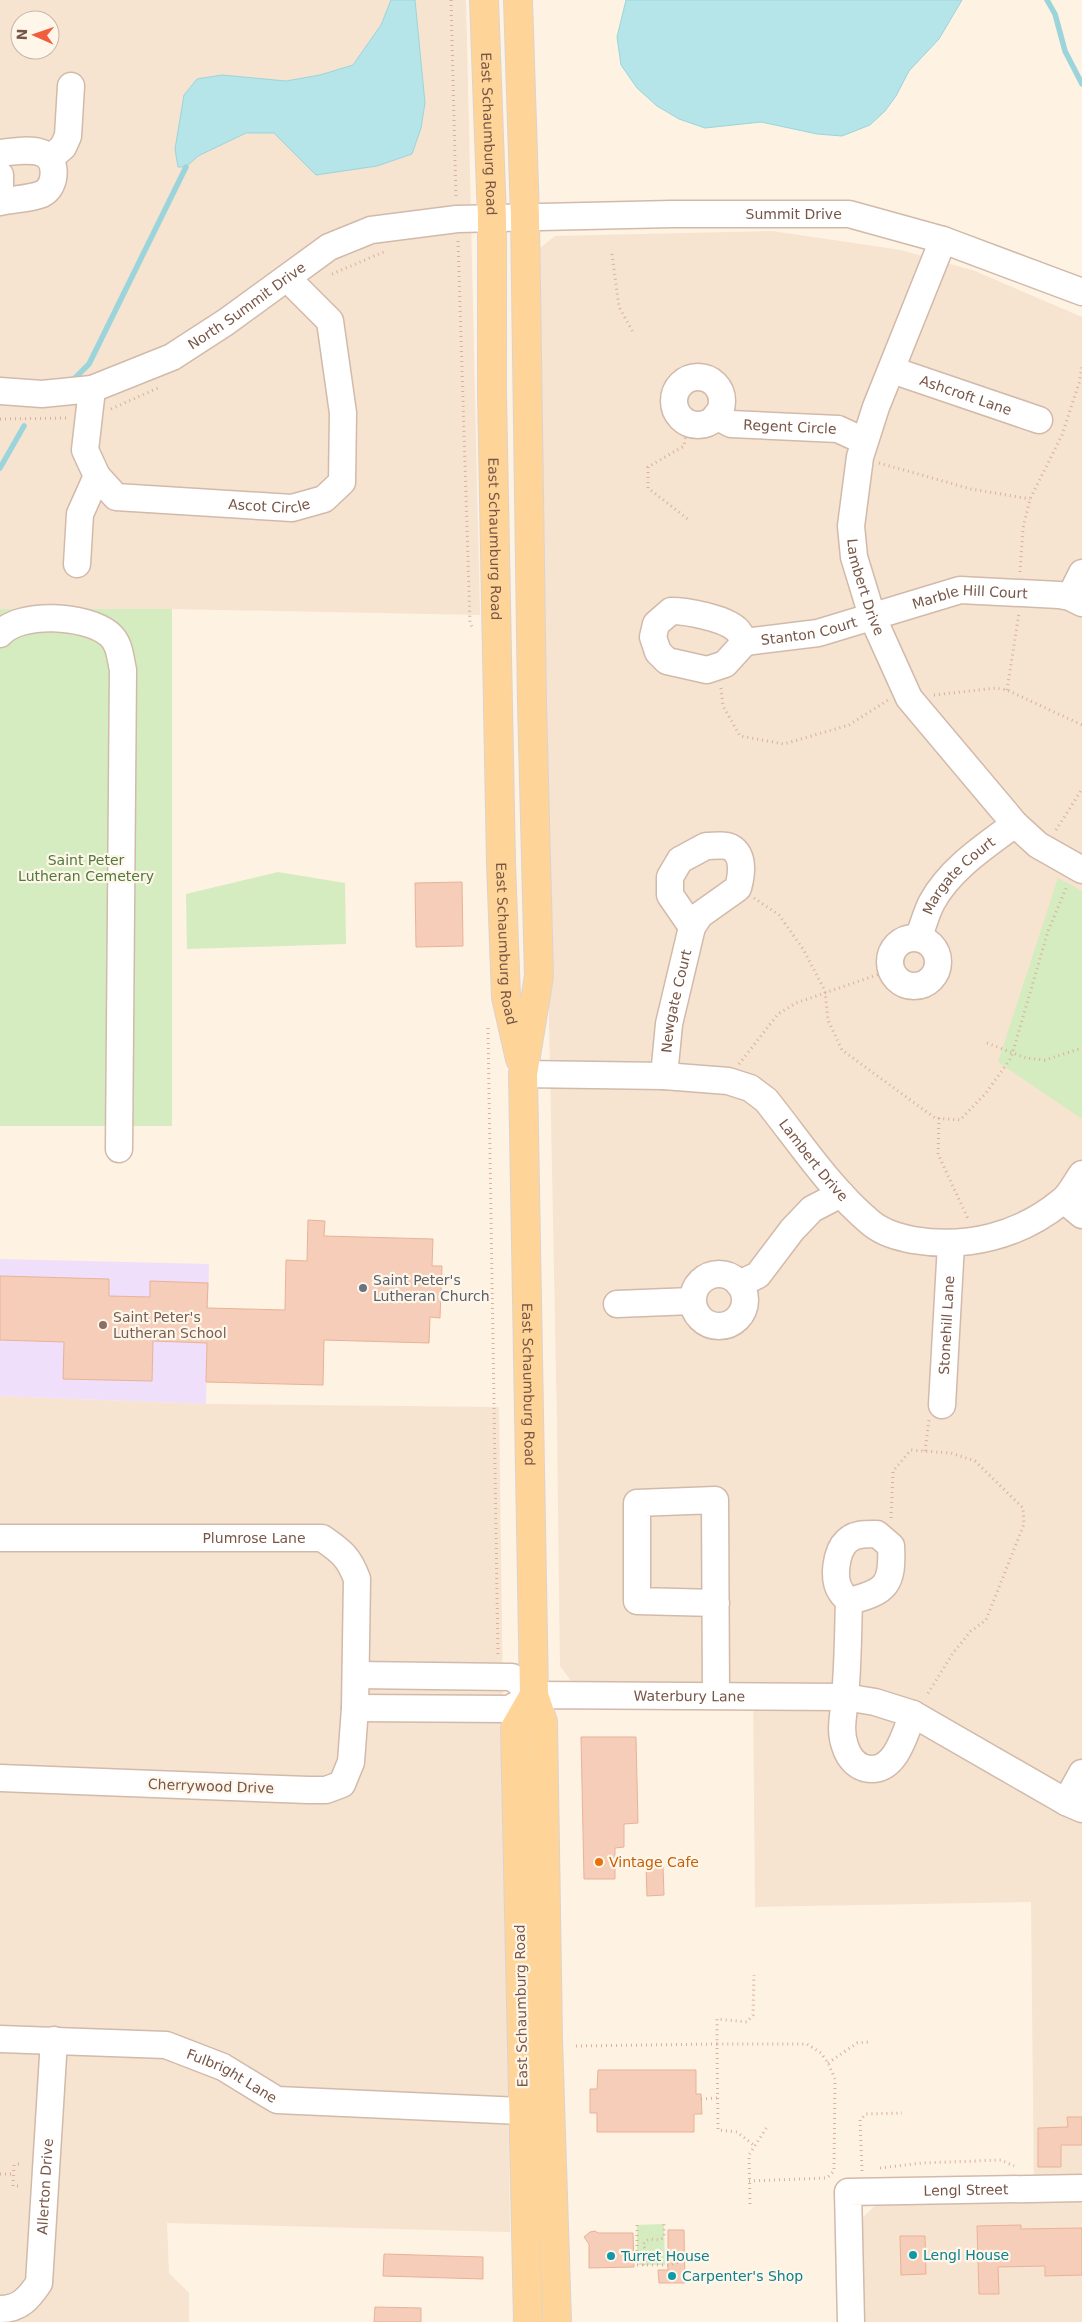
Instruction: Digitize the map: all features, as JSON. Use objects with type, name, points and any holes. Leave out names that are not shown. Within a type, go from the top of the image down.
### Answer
[{"type":"main road","name":"East Schaumburg Road","points":[[484,0],[492,218],[492,394],[501,863],[506,998],[524,1074]]},
{"type":"main road","name":"East Schaumburg Road","points":[[518,0],[526,217],[532,703],[539,976],[524,1074],[534,1694],[543,1722],[547,2019],[557,2322]]},
{"type":"main road","name":"East Schaumburg Road","points":[[528,2322],[515,1728],[534,1694]]},
{"type":"street","points":[[50,158],[63,147],[68,136],[71,86]]},
{"type":"street","points":[[0,153],[34,150],[45,153],[50,158],[54,174],[52,183],[41,194],[0,202]]},
{"type":"street","points":[[0,175],[0,194]]},
{"type":"street","name":"Summit Drive","points":[[492,218],[849,214],[943,240],[1082,292]]},
{"type":"street","name":"North Summit Drive","points":[[0,391],[42,394],[92,389],[172,357],[329,247],[371,230],[457,219],[492,218]]},
{"type":"street","name":"Lambert Drive","points":[[943,240],[876,407],[862,449],[851,526],[854,557],[872,616],[910,698],[1015,824],[1038,845],[1080,869]]},
{"type":"street","name":"Ascot Circle","points":[[92,389],[85,450],[97,476],[116,497],[292,508],[324,499],[342,482],[343,413],[330,321],[287,278]]},
{"type":"street","name":"Ashcroft Lane","points":[[892,370],[1039,420]]},
{"type":"street","points":[[696,377],[704,378],[717,387],[722,402],[716,416],[703,424],[688,423],[677,413],[674,397],[681,383],[696,377]]},
{"type":"street","name":"Regent Circle","points":[[716,416],[731,424],[838,429],[862,449]]},
{"type":"street","points":[[77,564],[80,514],[97,476]]},
{"type":"street","name":"Marble Hill Court","points":[[872,616],[960,590],[1020,592],[1076,600],[1082,573]]},
{"type":"street","name":"Stanton Court","points":[[745,642],[737,630],[726,622],[681,611],[671,611],[656,624],[653,638],[658,652],[667,661],[707,670],[724,664],[745,642],[818,633],[872,616]]},
{"type":"street","points":[[0,634],[18,623],[35,618],[58,619],[98,628],[110,635],[119,648],[122,680],[119,1149]]},
{"type":"street","name":"Margate Court","points":[[918,938],[932,902],[954,873],[981,849],[1015,824]]},
{"type":"street","points":[[692,927],[670,895],[670,878],[680,860],[706,846],[728,846],[738,855],[742,872],[738,888]]},
{"type":"street","name":"Newgate Court","points":[[664,1076],[668,1024],[692,927],[700,915],[738,888]]},
{"type":"street","points":[[918,938],[932,946],[936,952],[938,968],[935,975],[923,984],[908,986],[901,982],[891,970],[890,963],[894,950],[904,940],[918,938]]},
{"type":"street","name":"Lambert Drive","points":[[524,1074],[664,1076],[728,1081],[750,1088],[766,1100],[841,1194],[873,1224],[896,1237],[951,1244],[977,1242],[1008,1232],[1031,1221],[1073,1208],[1082,1174]]},
{"type":"street","points":[[740,1284],[758,1275],[792,1230],[812,1209],[841,1194]]},
{"type":"street","name":"Stonehill Lane","points":[[942,1405],[951,1244]]},
{"type":"street","points":[[726,1275],[740,1284],[745,1301],[743,1310],[732,1323],[714,1326],[699,1318],[692,1302],[697,1286],[709,1276],[726,1275]]},
{"type":"street","points":[[617,1304],[692,1302]]},
{"type":"street","points":[[716,1603],[636,1601],[637,1503],[715,1500],[716,1603],[716,1695]]},
{"type":"street","points":[[849,1601],[880,1591],[888,1582],[892,1569],[891,1546],[877,1534],[860,1534],[848,1540],[839,1551],[837,1565],[840,1592],[849,1601],[842,1726],[845,1746],[852,1759],[861,1768],[874,1769],[885,1766],[896,1753],[920,1704]]},
{"type":"street","name":"Plumrose Lane","points":[[0,1538],[322,1538],[339,1549],[351,1562],[357,1579],[355,1708]]},
{"type":"street","points":[[355,1708],[509,1709],[534,1694],[512,1677],[356,1675]]},
{"type":"street","name":"Waterbury Lane","points":[[534,1694],[845,1696],[875,1702],[920,1704],[1074,1805]]},
{"type":"street","name":"Cherrywood Drive","points":[[0,1778],[326,1790],[342,1784],[351,1762],[355,1708]]},
{"type":"street","points":[[1074,1805],[1082,1774]]},
{"type":"street","name":"Fulbright Lane","points":[[0,2039],[166,2045],[223,2067],[276,2100],[523,2111]]},
{"type":"street","name":"Allerton Drive","points":[[0,2309],[7,2309],[28,2300],[39,2283],[54,2040]]},
{"type":"street","name":"Lengl Street","points":[[851,2322],[848,2192],[1082,2188]]},
{"type":"path","points":[[451,0],[456,197]]},
{"type":"path","points":[[449,244],[458,243],[470,623],[474,630]]},
{"type":"path","points":[[329,275],[394,248]]},
{"type":"path","points":[[612,254],[619,307],[634,334]]},
{"type":"path","points":[[1007,690],[1021,605],[1020,565],[1022,538],[1030,499],[1062,435],[1079,383],[1082,366]]},
{"type":"path","points":[[0,419],[65,419],[89,415]]},
{"type":"path","points":[[688,423],[684,446],[648,467],[648,488],[689,520]]},
{"type":"path","points":[[862,449],[972,489],[1030,499]]},
{"type":"path","points":[[720,666],[723,706],[740,736],[784,744],[849,725],[887,700],[996,688],[1007,690],[1082,725]]},
{"type":"path","points":[[1038,845],[1054,833],[1082,789]]},
{"type":"path","points":[[738,888],[779,915],[804,949],[825,991],[828,1020],[842,1050],[935,1118],[960,1120],[986,1093],[1013,1054],[1048,930],[1080,869]]},
{"type":"path","points":[[728,1081],[746,1052],[778,1014],[796,1003],[825,991],[891,970]]},
{"type":"path","points":[[488,1022],[498,1676]]},
{"type":"path","points":[[987,1043],[1026,1058],[1045,1060],[1082,1048]]},
{"type":"path","points":[[939,1118],[938,1154],[977,1242]]},
{"type":"path","points":[[925,1452],[929,1416],[942,1405]]},
{"type":"path","points":[[877,1534],[890,1524],[894,1471],[911,1450],[951,1454],[975,1461],[1023,1508],[1024,1524],[986,1620],[971,1631],[953,1653],[920,1704]]},
{"type":"path","points":[[754,1975],[754,2015],[747,2022],[717,2019],[717,2098],[718,2130],[737,2132],[755,2146]]},
{"type":"path","points":[[828,2063],[857,2043],[869,2042]]},
{"type":"path","points":[[576,2046],[807,2044],[820,2053],[828,2063],[834,2078],[834,2171],[827,2178],[750,2181]]},
{"type":"path","points":[[702,2099],[717,2098]]},
{"type":"path","points":[[869,2176],[862,2171],[860,2120],[866,2114],[902,2113]]},
{"type":"path","points":[[750,2204],[749,2155],[767,2127]]},
{"type":"path","points":[[874,2169],[922,2163],[1001,2160],[1016,2167]]},
{"type":"path","points":[[18,2186],[13,2186],[14,2164],[19,2164]]},
{"type":"path","points":[[0,2174],[14,2174]]},
{"type":"path","points":[[643,2265],[649,2256],[644,2245],[645,2241],[660,2240],[664,2237],[664,2224]]},
{"type":"path","points":[[637,2225],[637,2265],[668,2265],[696,2258]]},
{"type":"shaded area","points":[[0,0],[466,0],[480,615],[172,609],[0,609]]},
{"type":"shaded area","points":[[772,231],[901,250],[975,271],[1082,317],[1082,2322],[862,2322],[862,2218],[880,2201],[1034,2196],[1031,1902],[755,1907],[753,1688],[571,1681],[560,1666],[534,253],[555,236]]},
{"type":"shaded area","name":"Saint Peter's Lutheran School","points":[[0,1259],[209,1264],[206,1404],[0,1396]]},
{"type":"shaded area","points":[[0,1396],[206,1404],[499,1407],[510,2232],[167,2223],[169,2273],[189,2293],[189,2322],[0,2322]]},
{"type":"green space","name":"Saint Peter Lutheran Cemetery","points":[[0,609],[172,609],[172,1126],[0,1126]]},
{"type":"green space","points":[[278,872],[345,883],[346,944],[187,949],[186,894]]},
{"type":"green space","points":[[1058,878],[1082,891],[1082,1119],[998,1062]]},
{"type":"green space","points":[[664,2224],[665,2265],[637,2265],[637,2225]]},
{"type":"water","points":[[391,0],[415,0],[425,103],[421,128],[412,154],[377,166],[316,175],[274,133],[246,133],[198,156],[186,167],[178,167],[175,149],[184,95],[197,79],[222,75],[286,81],[320,75],[353,65],[381,25]]},
{"type":"water","points":[[626,0],[962,0],[939,39],[909,71],[896,96],[885,111],[870,125],[842,136],[817,134],[761,122],[705,128],[679,119],[657,106],[637,88],[621,65],[617,37]]},
{"type":"building","points":[[462,882],[463,946],[416,947],[415,883]]},
{"type":"building","points":[[308,1220],[325,1221],[324,1236],[433,1239],[432,1266],[442,1266],[440,1318],[430,1317],[429,1343],[324,1340],[323,1385],[206,1382],[207,1343],[153,1341],[152,1381],[63,1379],[64,1342],[0,1340],[0,1276],[109,1279],[109,1296],[150,1297],[150,1281],[208,1283],[207,1308],[285,1310],[286,1260],[307,1261]]},
{"type":"building","points":[[581,1737],[636,1737],[638,1823],[624,1824],[624,1847],[615,1848],[615,1879],[584,1879]]},
{"type":"building","points":[[646,1866],[663,1866],[664,1895],[647,1896]]},
{"type":"building","points":[[598,2070],[696,2070],[696,2094],[701,2094],[702,2114],[694,2114],[694,2132],[597,2132],[597,2113],[590,2113],[590,2089],[597,2089]]},
{"type":"building","points":[[1067,2117],[1082,2117],[1082,2145],[1061,2145],[1061,2167],[1038,2167],[1038,2128],[1068,2127]]},
{"type":"building","points":[[1021,2225],[1021,2229],[1082,2228],[1082,2275],[1045,2276],[1045,2266],[998,2267],[999,2294],[979,2294],[977,2226]]},
{"type":"building","points":[[668,2230],[684,2230],[685,2283],[659,2283],[658,2270],[668,2270]]},
{"type":"building","name":"Turret House","points":[[595,2231],[598,2233],[633,2233],[634,2267],[589,2268],[589,2244],[584,2237],[590,2232]]},
{"type":"building","name":"Lengl House","points":[[900,2236],[925,2236],[926,2274],[901,2275]]},
{"type":"building","points":[[384,2254],[483,2257],[483,2279],[383,2276]]},
{"type":"building","points":[[375,2307],[421,2308],[421,2322],[374,2322]]},
{"type":"waterway","points":[[1047,0],[1055,14],[1065,51],[1082,84]]},
{"type":"waterway","points":[[75,378],[89,364],[186,167]]},
{"type":"waterway","points":[[0,468],[24,426]]},
{"type":"place","name":"Saint Peter's Lutheran Church","points":[[363,1288]]},
{"type":"place","name":"Saint Peter's Lutheran School","points":[[103,1325]]},
{"type":"place","name":"Vintage Cafe","points":[[599,1862]]},
{"type":"place","name":"Lengl House","points":[[913,2255]]},
{"type":"place","name":"Turret House","points":[[611,2256]]},
{"type":"place","name":"Carpenter's Shop","points":[[672,2276]]}]
